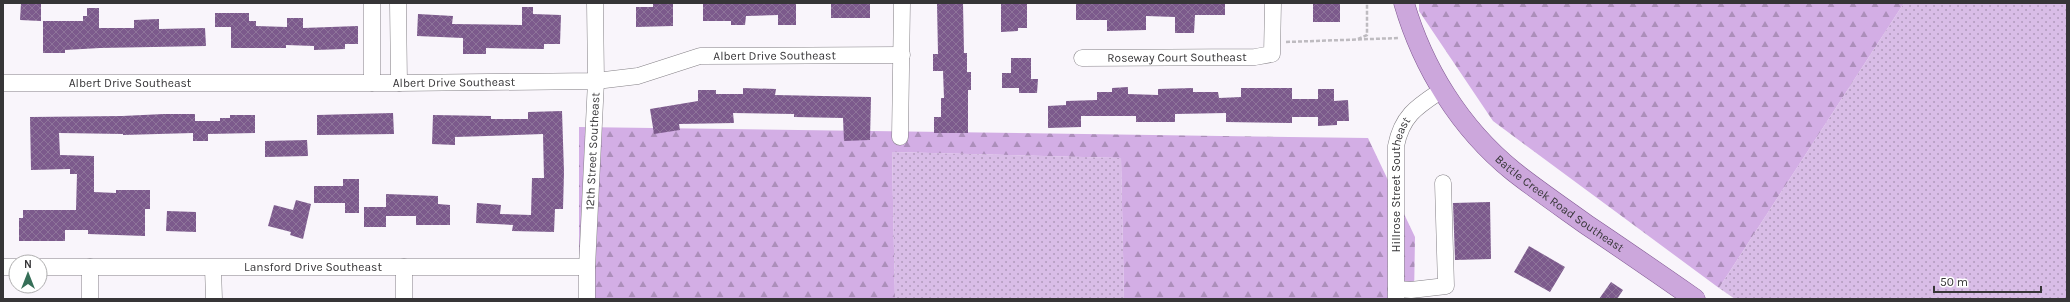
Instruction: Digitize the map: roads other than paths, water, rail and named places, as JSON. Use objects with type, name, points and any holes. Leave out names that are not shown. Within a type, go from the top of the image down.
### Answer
[{"type":"main road","name":"Battle Creek Road Southeast","points":[[1404,3],[1414,38],[1432,75],[1471,130],[1512,170],[1694,299]]},
{"type":"street","points":[[372,3],[372,83]]},
{"type":"street","points":[[398,3],[399,83]]},
{"type":"street","name":"12th Street Southeast","points":[[587,299],[587,267],[596,80],[595,3]]},
{"type":"street","points":[[900,137],[902,3]]},
{"type":"street","name":"Roseway Court Southeast","points":[[1082,58],[1255,57],[1273,48],[1273,3]]},
{"type":"street","name":"Albert Drive Southeast","points":[[3,83],[399,83],[596,80],[638,76],[700,56],[717,54],[902,55]]},
{"type":"street","name":"Hillrose Street Southeast","points":[[1396,294],[1396,146],[1399,132],[1410,114],[1442,90]]},
{"type":"street","points":[[1396,294],[1411,290],[1446,286],[1443,183]]},
{"type":"street","name":"Lansford Drive Southeast","points":[[48,267],[587,267]]},
{"type":"street","points":[[90,268],[90,299]]},
{"type":"street","points":[[213,268],[214,299]]},
{"type":"street","points":[[404,268],[404,299]]}]
